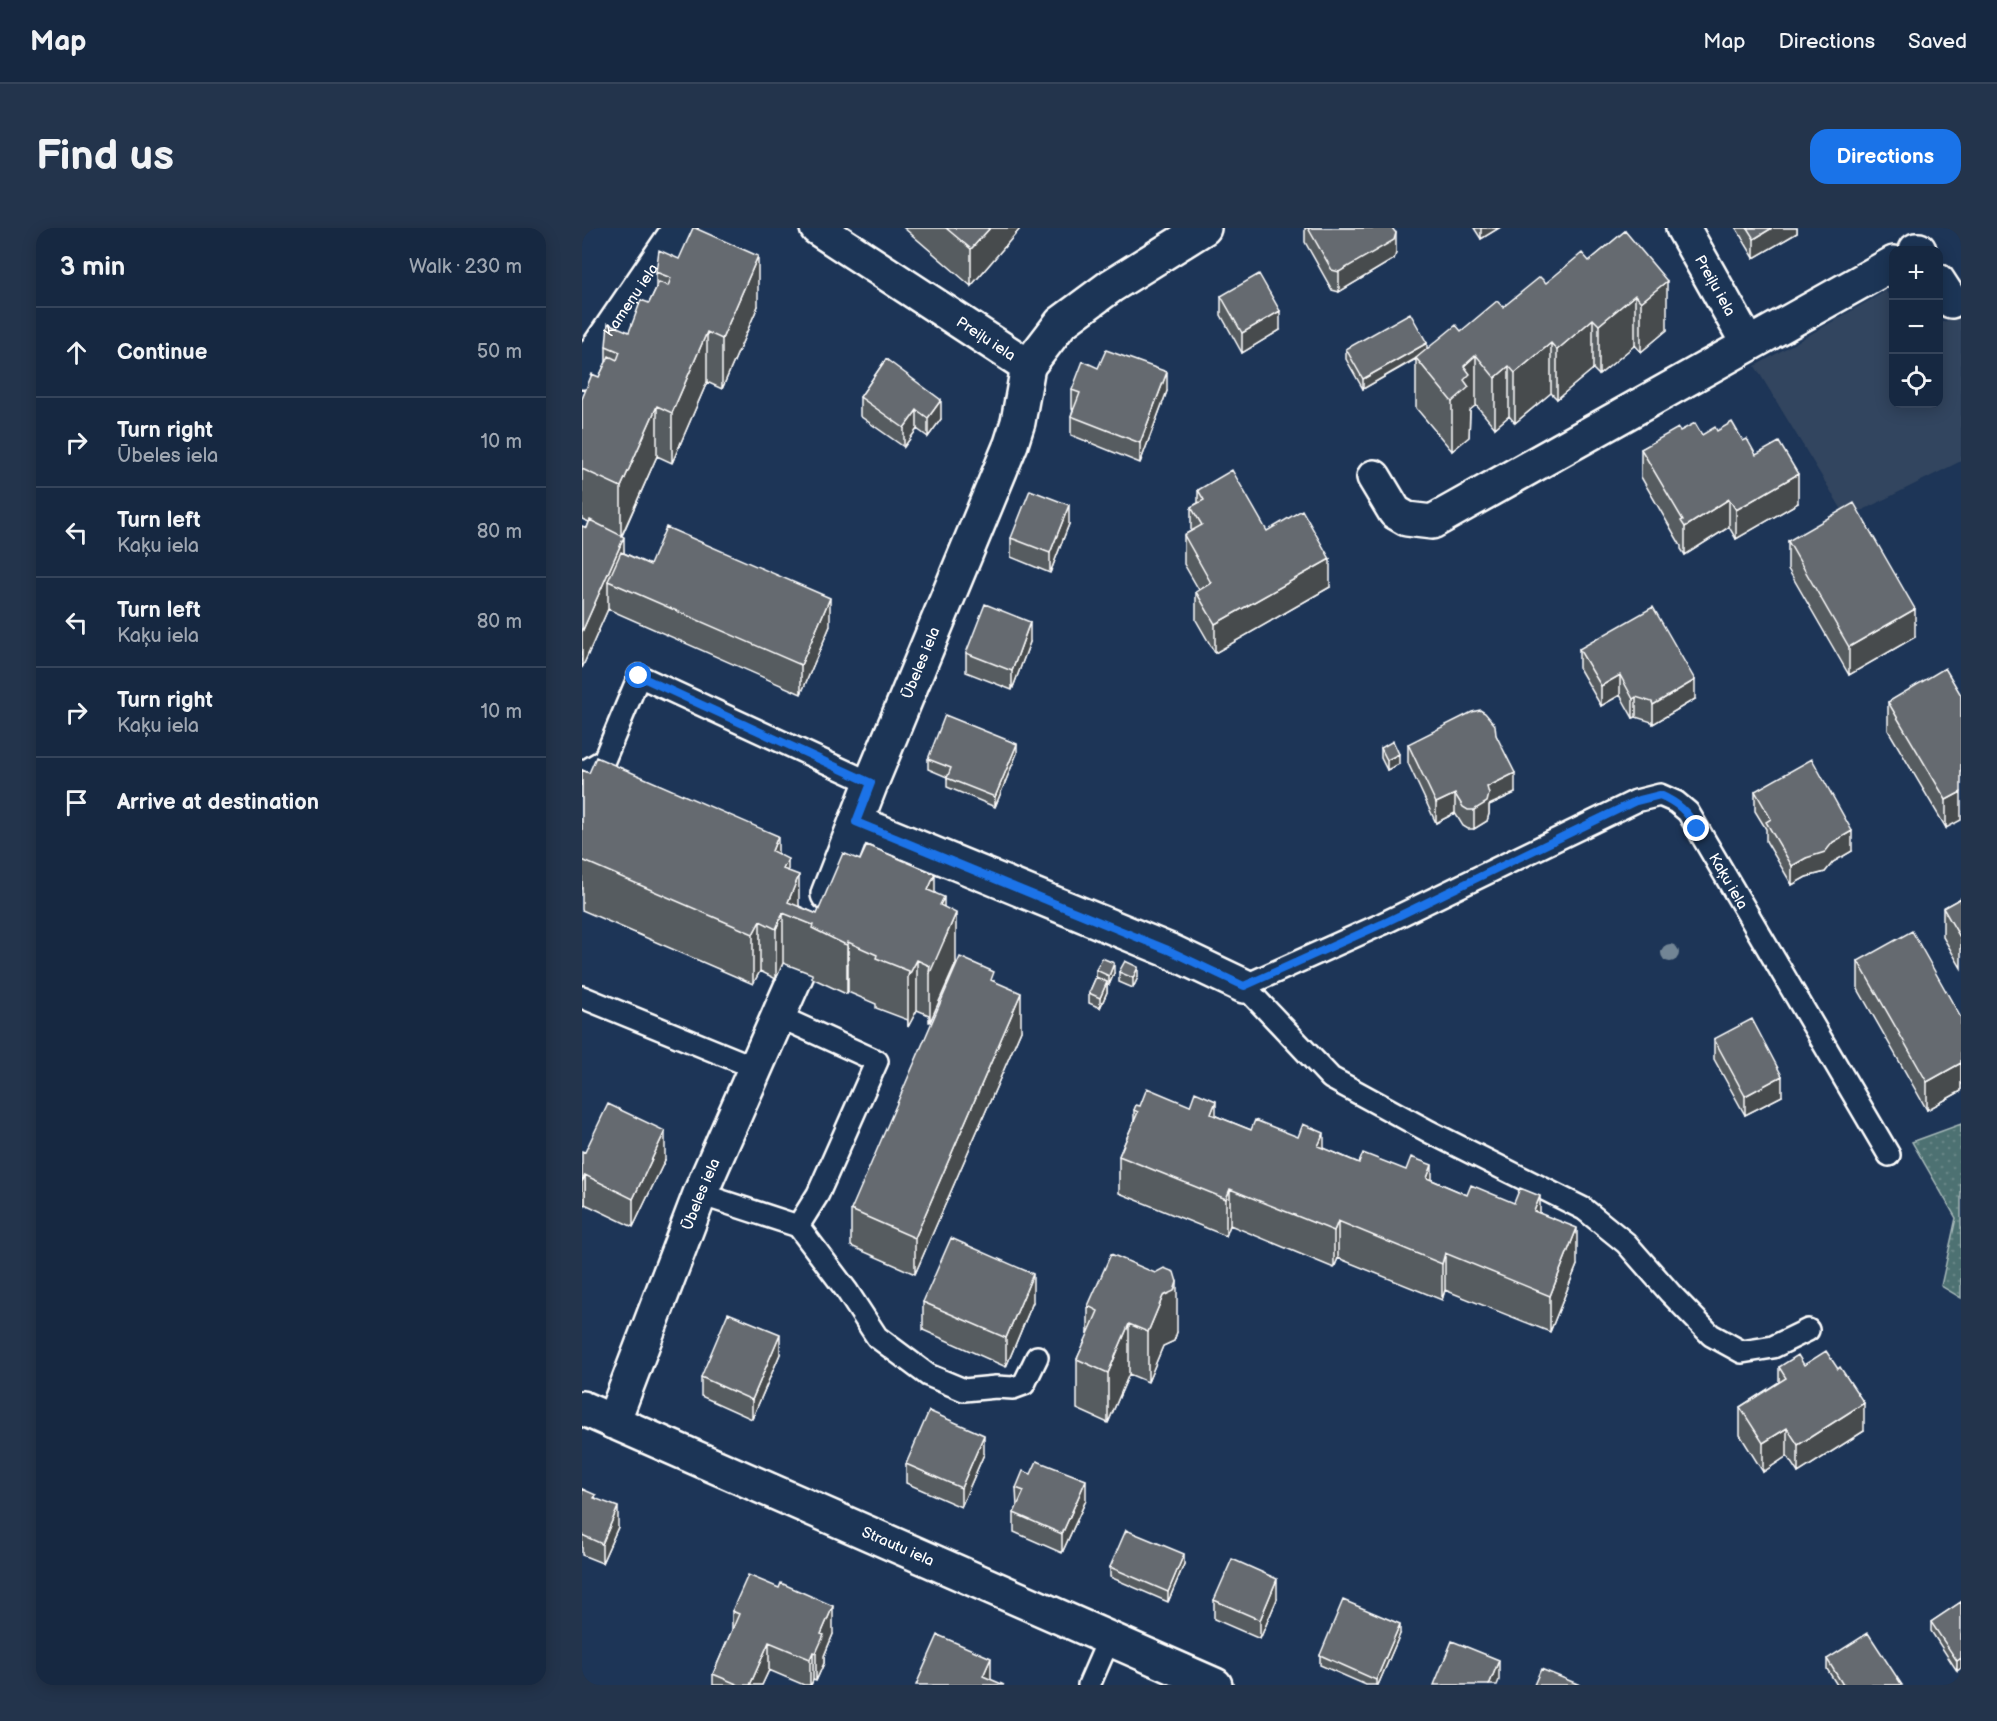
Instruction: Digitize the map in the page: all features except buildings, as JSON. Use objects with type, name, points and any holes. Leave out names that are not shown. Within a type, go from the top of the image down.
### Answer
[{"type":"street","name":"Kameņu iela","points":[[582,372],[680,228]]},
{"type":"street","name":"Preiļu iela","points":[[834,232],[1028,366],[1061,322],[1111,285],[1204,228]]},
{"type":"street","name":"Preiļu iela","points":[[1683,228],[1748,344]]},
{"type":"street","points":[[1374,477],[1395,512],[1407,519],[1432,522],[1889,265]]},
{"type":"street","name":"Ūbeles iela","points":[[613,1422],[700,1194],[807,947],[871,783],[1011,444],[1018,422],[1028,366]]},
{"type":"street","points":[[856,822],[1168,950],[1244,986]]},
{"type":"street","name":"Strautu iela","points":[[582,1408],[1215,1685]]},
{"type":"lane","points":[[582,773],[604,760],[639,676],[871,783]]},
{"type":"lane","name":"Kaķu iela","points":[[1244,986],[1382,924],[1636,801],[1660,795],[1676,802],[1688,812],[1889,1155]]},
{"type":"lane","points":[[1244,986],[1331,1078],[1440,1137],[1584,1209],[1626,1243],[1670,1293],[1712,1335],[1742,1352],[1773,1347],[1808,1330]]},
{"type":"lane","points":[[582,997],[756,1068]]},
{"type":"lane","points":[[778,1016],[877,1060],[818,1194],[798,1226]]},
{"type":"lane","points":[[700,1194],[798,1226],[848,1291],[877,1337],[928,1375],[964,1390],[1013,1388],[1024,1384],[1037,1357]]},
{"type":"lane","points":[[1089,1685],[1109,1639]]},
{"type":"shaded area","points":[[1886,291],[1889,297],[1889,408],[1943,408],[1943,322],[1960,317],[1961,461],[1847,518],[1755,366]]},
{"type":"green space","points":[[1961,1124],[1961,1298],[1941,1286],[1956,1218],[1912,1142]]},
{"type":"route","points":[[639,676],[871,783],[856,822],[1168,950],[1244,986],[1382,924],[1636,801],[1660,795],[1676,802],[1688,812],[1697,829]]}]
